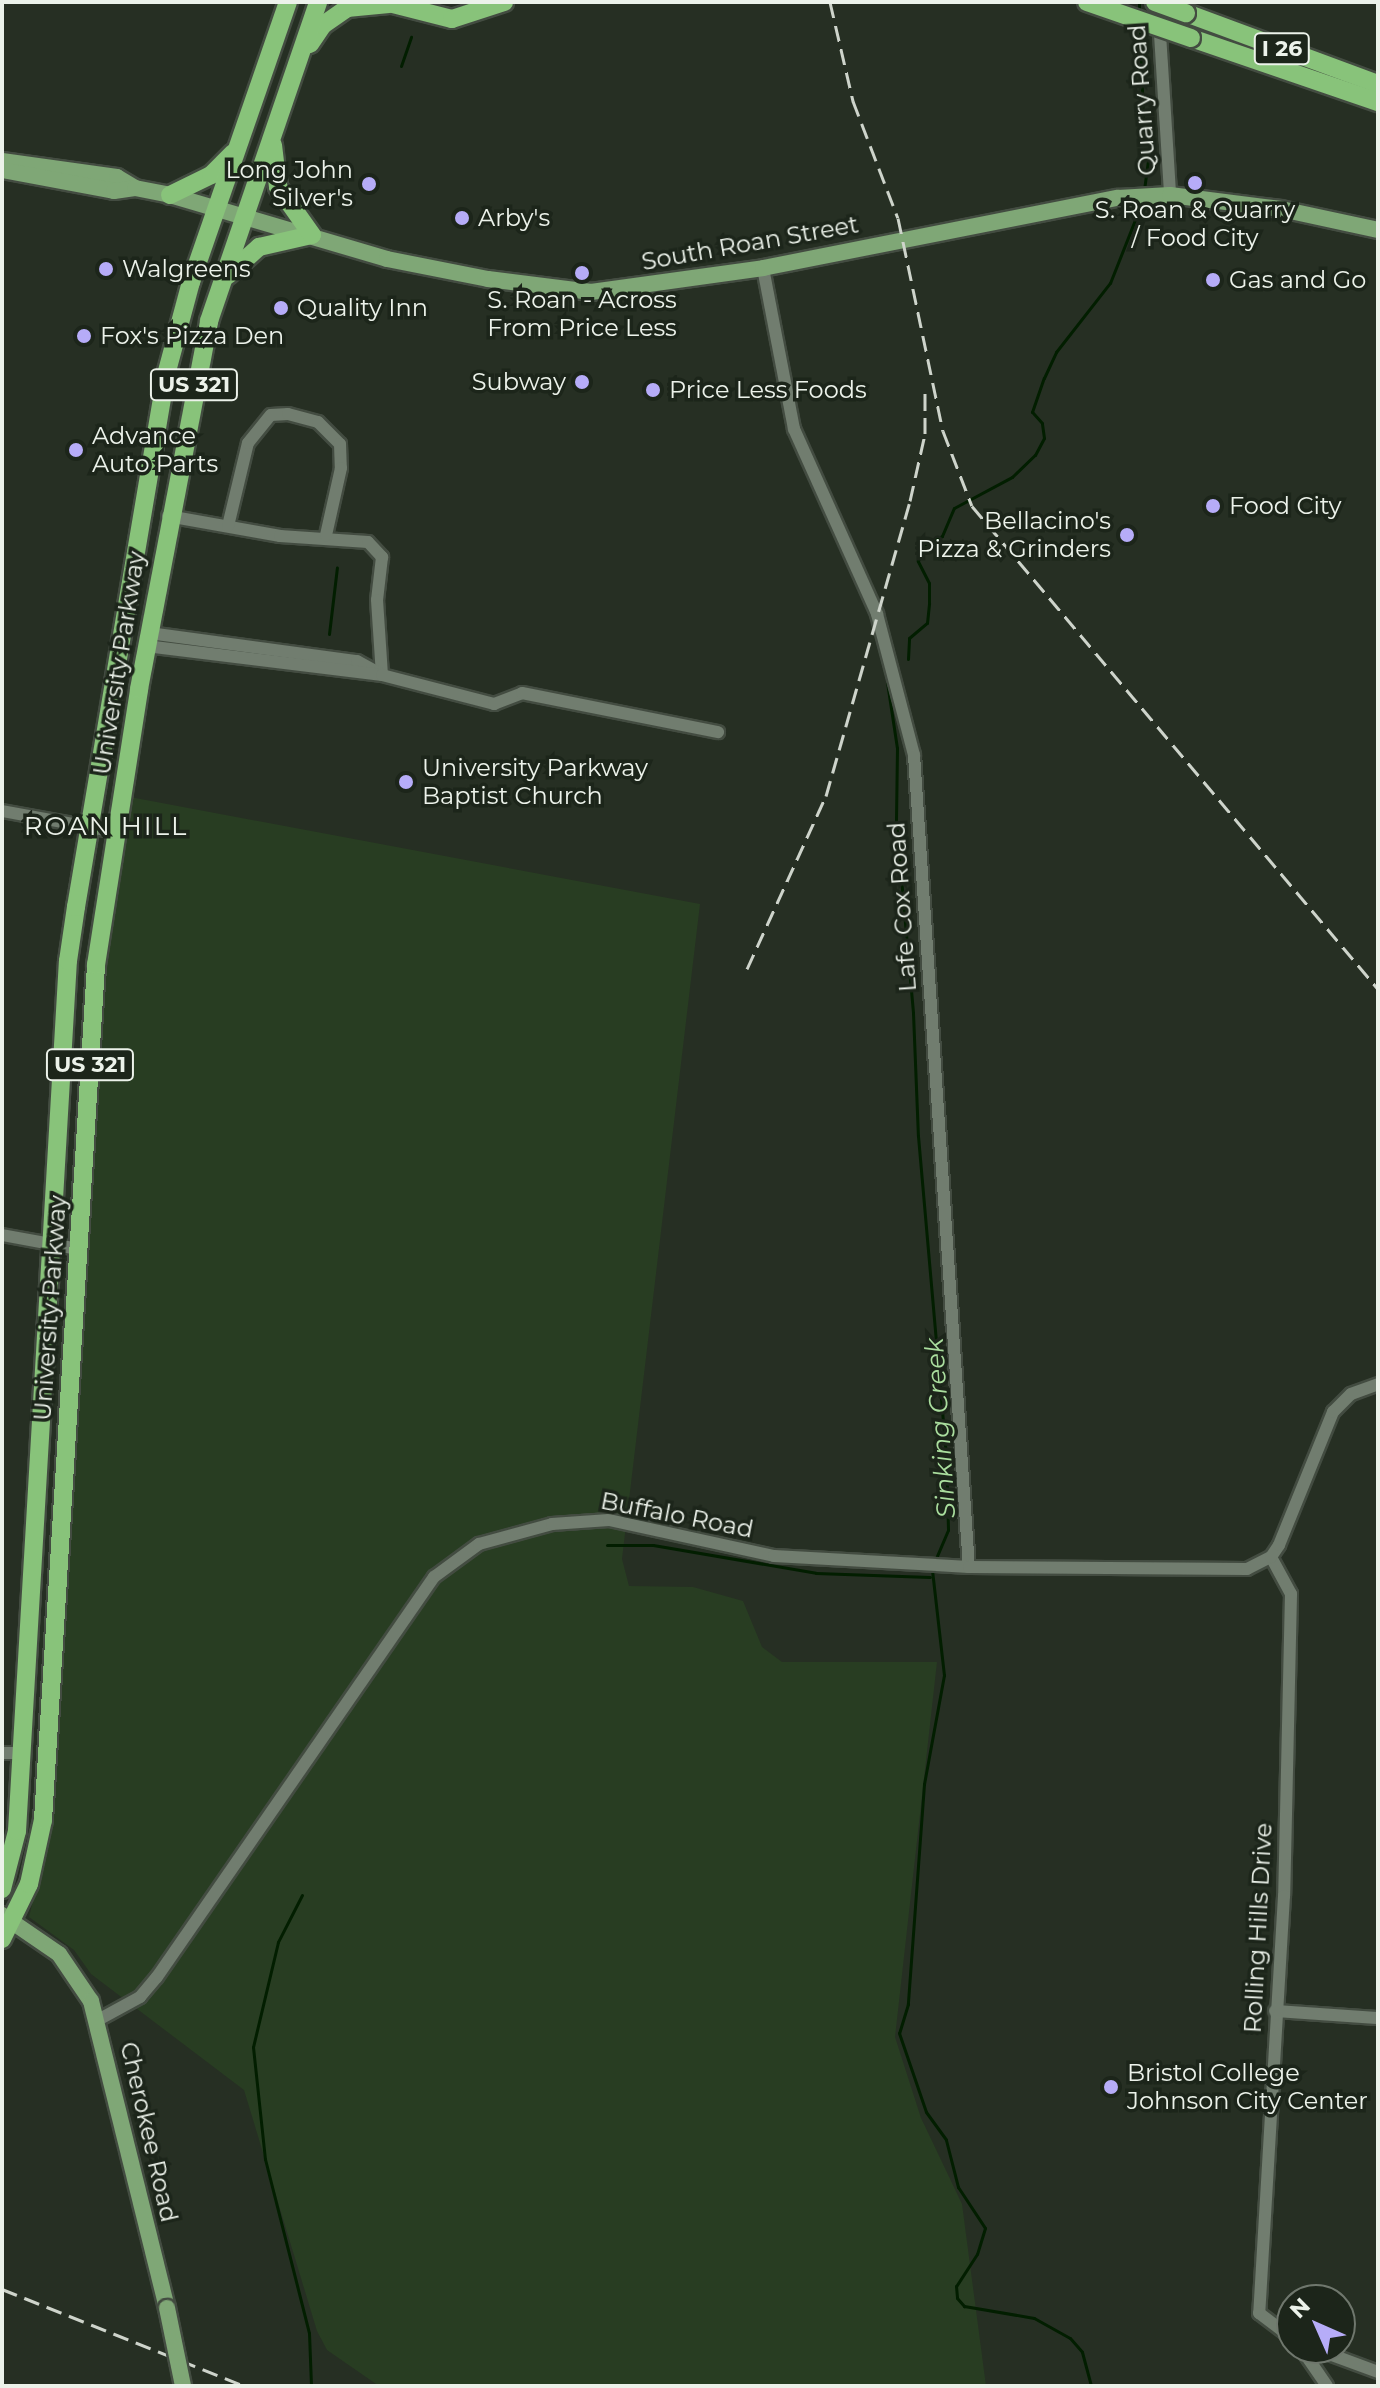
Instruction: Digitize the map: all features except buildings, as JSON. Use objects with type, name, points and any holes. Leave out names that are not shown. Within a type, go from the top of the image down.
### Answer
[{"type":"highway","name":"University Parkway","points":[[2,1889],[17,1831],[23,1753],[35,1497],[68,961],[141,511],[173,344],[288,2]]},
{"type":"highway","name":"University Parkway","points":[[2,1939],[7,1918],[29,1884],[43,1820],[96,965],[147,639],[168,516],[219,288],[318,2]]},
{"type":"highway","points":[[298,63],[335,15],[363,4],[387,3],[452,19],[504,2]]},
{"type":"highway","name":"I 26","points":[[1087,2],[1378,102]]},
{"type":"highway","name":"I 26","points":[[1156,2],[1378,84]]},
{"type":"highway","points":[[219,288],[240,260],[259,247],[312,235],[278,187],[273,135]]},
{"type":"highway","points":[[170,195],[211,175],[238,148]]},
{"type":"highway","points":[[141,511],[168,516]]},
{"type":"highway","points":[[112,685],[139,689]]},
{"type":"highway","points":[[63,1038],[91,1040]]},
{"type":"highway","points":[[35,1497],[62,1500]]},
{"type":"main road","name":"South Roan Street","points":[[2,161],[117,177],[135,188]]},
{"type":"main road","name":"South Roan Street","points":[[2,170],[114,191],[135,188],[170,195],[387,259],[488,279],[591,292],[763,268],[1118,198],[1164,196],[1281,209],[1378,230]]},
{"type":"main road","name":"Cherokee Road","points":[[7,1918],[46,1942],[71,1967],[98,2020],[183,2386]]},
{"type":"street","name":"Quarry Road","points":[[1156,2],[1164,196]]},
{"type":"street","name":"Lafe Cox Road","points":[[763,268],[794,429],[877,614],[914,755],[969,1567]]},
{"type":"street","points":[[228,526],[248,443],[271,415],[288,414],[318,422],[340,444],[341,468],[326,535]]},
{"type":"street","points":[[168,516],[280,536],[326,535],[368,542],[382,557],[377,600],[382,675]]},
{"type":"street","points":[[147,639],[382,675],[494,704],[522,693],[718,732]]},
{"type":"street","points":[[2,811],[116,832]]},
{"type":"street","points":[[2,1235],[78,1249]]},
{"type":"street","points":[[1271,1557],[1333,1412],[1351,1394],[1378,1384]]},
{"type":"street","name":"Buffalo Road","points":[[98,2020],[140,1997],[157,1977],[434,1577],[459,1555],[498,1537],[552,1524],[609,1520],[774,1556],[909,1565],[1229,1570],[1247,1569],[1271,1557]]},
{"type":"street","name":"Rolling Hills Drive","points":[[1271,1557],[1291,1594],[1284,1896],[1259,2313],[1276,2326]]},
{"type":"street","points":[[2,1753],[23,1753]]},
{"type":"street","points":[[1275,2011],[1378,2018]]},
{"type":"street","points":[[1312,2364],[1327,2386]]},
{"type":"street","points":[[1356,2364],[1378,2372]]},
{"type":"green space","points":[[130,797],[700,904],[622,1559],[629,1586],[693,1587],[743,1601],[762,1647],[782,1662],[937,1662],[895,2037],[921,2118],[962,2204],[986,2386],[379,2386],[327,2350],[317,2331],[244,2090],[91,1974],[74,1950],[29,1917],[50,1830],[101,992]]},
{"type":"waterway","name":"Sinking Creek","points":[[1139,2],[1139,12]]},
{"type":"waterway","name":"Sinking Creek","points":[[1140,28],[1143,125],[1150,146],[1144,190]]},
{"type":"waterway","points":[[401,66],[411,37]]},
{"type":"waterway","name":"Sinking Creek","points":[[908,659],[909,638],[927,623],[929,583],[918,561],[923,545],[942,536],[954,508],[1012,477],[1035,455],[1044,438],[1042,423],[1032,412],[1044,378],[1056,352],[1110,283],[1142,202]]},
{"type":"waterway","points":[[329,634],[337,567]]},
{"type":"waterway","name":"Sinking Creek","points":[[887,682],[897,748],[896,822],[913,1013],[918,1136],[946,1453],[948,1530],[934,1563]]},
{"type":"waterway","points":[[607,1545],[653,1545],[816,1573],[930,1577]]},
{"type":"waterway","name":"Sinking Creek","points":[[932,1570],[944,1675],[924,1784],[908,2004],[899,2033],[926,2112],[946,2140],[958,2187],[985,2228],[977,2254],[956,2286],[957,2298],[964,2306],[1034,2318],[1070,2338],[1082,2352],[1091,2386]]},
{"type":"waterway","points":[[302,1895],[278,1942],[253,2047],[265,2159],[309,2333],[311,2386]]},
{"type":"railway","points":[[830,2],[853,101],[898,218],[943,431],[972,506],[1378,989]]},
{"type":"railway","points":[[747,969],[826,796],[910,501],[925,434],[925,388]]},
{"type":"railway","points":[[2,2289],[244,2386]]},
{"type":"place","name":"S. Roan & Quarry / Food City","points":[[1195,183]]},
{"type":"place","name":"Long John Silver's","points":[[369,184]]},
{"type":"place","name":"Arby's","points":[[462,218]]},
{"type":"place","name":"Walgreens","points":[[106,269]]},
{"type":"place","name":"S. Roan - Across From Price Less","points":[[582,273]]},
{"type":"place","name":"Gas and Go","points":[[1213,280]]},
{"type":"place","name":"Quality Inn","points":[[281,308]]},
{"type":"place","name":"Fox's Pizza Den","points":[[84,336]]},
{"type":"place","name":"Subway","points":[[582,382]]},
{"type":"place","name":"Price Less Foods","points":[[653,390]]},
{"type":"place","name":"Advance Auto Parts","points":[[76,450]]},
{"type":"place","name":"Food City","points":[[1213,506]]},
{"type":"place","name":"Bellacino's Pizza & Grinders","points":[[1127,535]]},
{"type":"place","name":"University Parkway Baptist Church","points":[[406,782]]},
{"type":"place","name":"Bristol College Johnson City Center","points":[[1111,2087]]},
{"type":"district","name":"ROAN HILL","points":[[106,827]]}]
